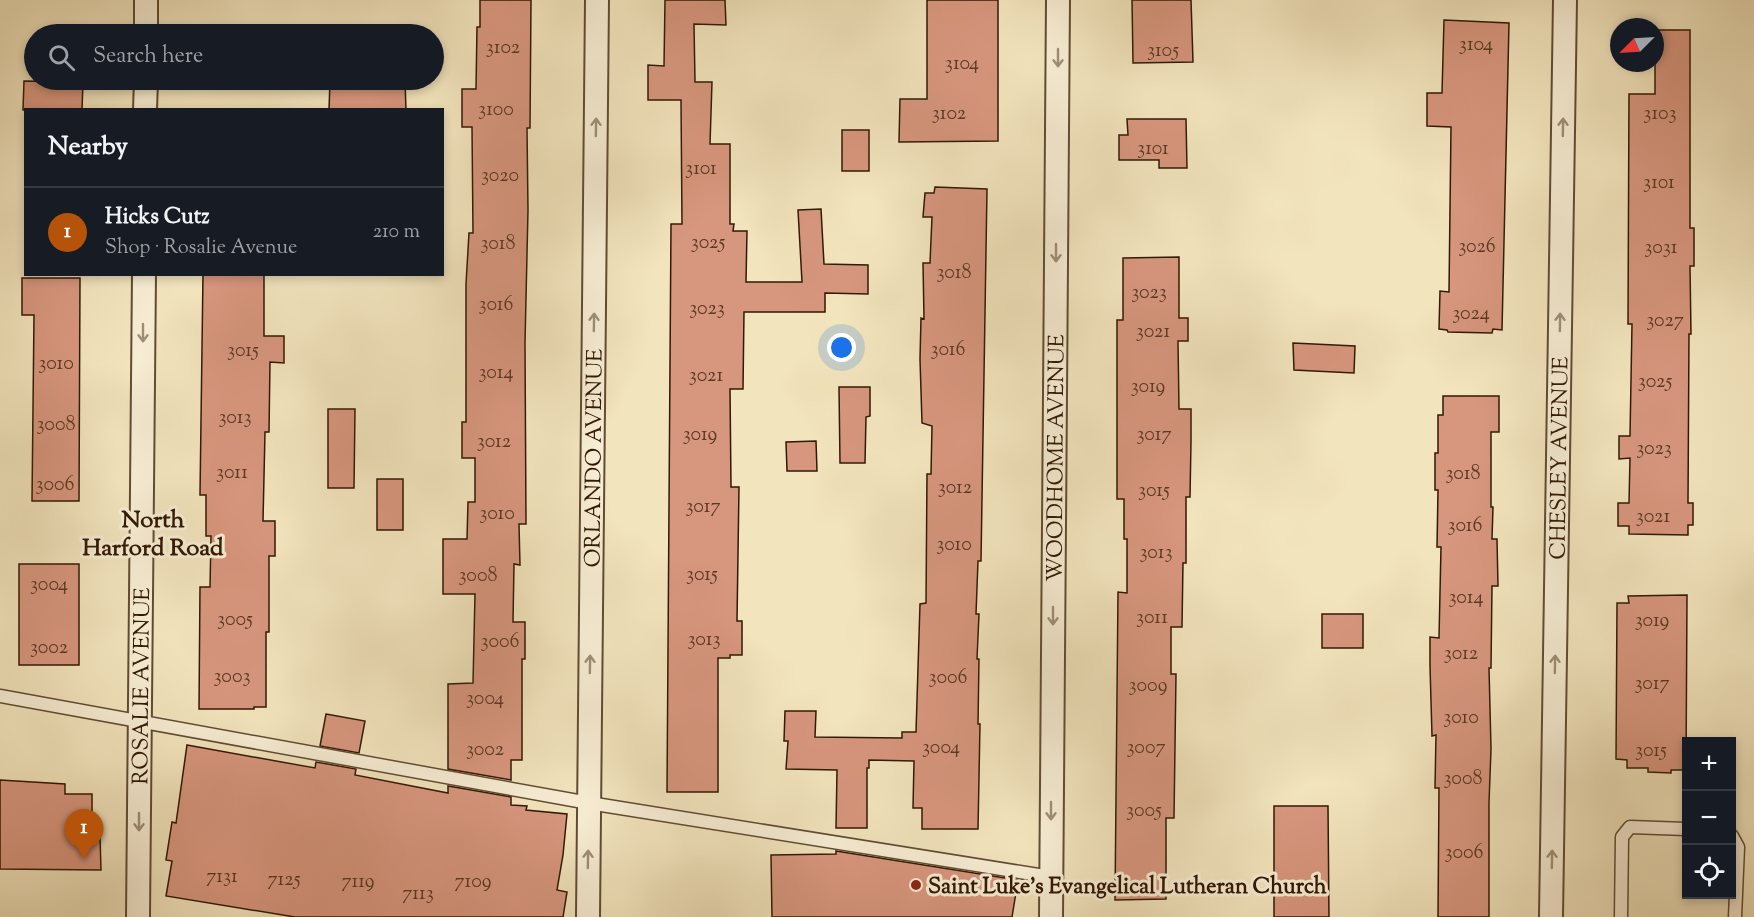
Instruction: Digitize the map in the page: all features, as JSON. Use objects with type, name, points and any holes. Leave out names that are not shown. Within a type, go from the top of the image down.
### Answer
[{"type":"street","points":[[146,0],[146,24]]},
{"type":"street","name":"ORLANDO AVENUE","points":[[588,917],[597,0]]},
{"type":"street","name":"WOODHOME AVENUE","points":[[1051,917],[1058,0]]},
{"type":"street","name":"CHESLEY AVENUE","points":[[1551,917],[1565,0]]},
{"type":"street","points":[[145,108],[146,90]]},
{"type":"street","name":"ROSALIE AVENUE","points":[[138,917],[144,276]]},
{"type":"lane","points":[[0,696],[589,803],[1051,877]]},
{"type":"lane","points":[[1621,917],[1622,837],[1630,827],[1682,829]]},
{"type":"lane","points":[[1735,917],[1738,847],[1736,844]]},
{"type":"building","points":[[480,0],[531,0],[530,128],[527,128],[526,524],[519,524],[520,565],[514,564],[513,622],[525,622],[525,659],[522,659],[522,760],[511,760],[511,780],[448,769],[448,684],[473,683],[475,594],[443,594],[443,539],[467,539],[468,502],[475,502],[475,458],[462,458],[462,422],[466,422],[466,284],[469,233],[473,233],[472,127],[462,127],[462,89],[476,89]]},
{"type":"building","points":[[665,0],[725,0],[726,25],[694,24],[695,82],[712,82],[710,144],[730,144],[730,224],[734,224],[733,231],[747,231],[746,282],[802,282],[798,210],[821,209],[824,264],[868,265],[868,294],[825,293],[825,312],[744,312],[743,389],[730,389],[731,487],[739,487],[737,621],[742,621],[742,655],[718,658],[718,792],[667,792],[671,224],[682,224],[681,100],[648,100],[648,65],[664,66]]},
{"type":"building","points":[[927,0],[998,0],[998,141],[899,142],[900,99],[927,99]]},
{"type":"building","points":[[1132,0],[1191,0],[1193,62],[1133,63]]},
{"type":"building","points":[[1444,20],[1509,23],[1502,330],[1493,329],[1492,333],[1448,332],[1439,329],[1440,291],[1449,292],[1451,127],[1427,126],[1427,93],[1442,93]]},
{"type":"building","points":[[1664,30],[1690,30],[1690,228],[1694,228],[1694,266],[1690,266],[1688,503],[1693,503],[1693,525],[1688,525],[1688,535],[1629,534],[1629,526],[1618,526],[1618,503],[1629,503],[1630,458],[1619,459],[1619,436],[1630,436],[1632,324],[1628,324],[1629,94],[1655,94],[1655,72],[1664,72]]},
{"type":"building","points":[[24,81],[24,90],[83,90],[82,108],[24,108],[23,110]]},
{"type":"building","points":[[330,90],[405,90],[406,108],[329,108]]},
{"type":"building","points":[[1127,119],[1186,119],[1187,168],[1159,168],[1159,160],[1119,160],[1119,135],[1128,135]]},
{"type":"building","points":[[842,130],[869,130],[869,171],[842,171]]},
{"type":"building","points":[[935,187],[987,189],[981,561],[978,561],[976,614],[979,614],[978,829],[922,829],[922,808],[913,808],[914,761],[869,760],[867,828],[836,828],[837,770],[786,769],[788,741],[784,741],[785,711],[816,711],[815,737],[902,738],[902,732],[916,732],[920,604],[926,603],[927,474],[931,474],[932,426],[922,423],[920,359],[921,318],[924,319],[923,263],[930,263],[932,217],[923,217],[925,193],[934,193]]},
{"type":"building","points":[[1179,257],[1179,318],[1188,318],[1188,341],[1178,341],[1179,409],[1191,409],[1190,497],[1186,497],[1186,563],[1183,563],[1182,627],[1171,627],[1171,674],[1176,674],[1174,818],[1166,818],[1166,899],[1115,900],[1118,592],[1127,593],[1124,499],[1117,499],[1117,320],[1123,320],[1123,258]]},
{"type":"building","points":[[203,276],[264,276],[264,336],[284,336],[284,363],[270,362],[269,432],[265,432],[263,521],[275,521],[275,556],[269,556],[266,707],[199,709],[200,587],[210,587],[211,536],[206,536],[206,495],[200,495]]},
{"type":"building","points":[[22,278],[80,278],[79,501],[32,501],[34,315],[22,315]]},
{"type":"building","points":[[1293,343],[1355,346],[1354,373],[1294,370]]},
{"type":"building","points":[[839,387],[870,387],[870,416],[866,417],[865,463],[840,463]]},
{"type":"building","points":[[1443,396],[1499,396],[1499,432],[1491,432],[1492,539],[1497,539],[1498,586],[1492,586],[1491,668],[1489,668],[1491,749],[1489,917],[1438,917],[1439,788],[1435,788],[1436,735],[1432,736],[1430,637],[1439,638],[1441,547],[1437,547],[1438,490],[1435,490],[1435,453],[1438,453],[1438,415],[1443,415]]},
{"type":"building","points":[[328,409],[355,409],[354,488],[328,488]]},
{"type":"building","points":[[816,441],[817,471],[787,471],[786,442]]},
{"type":"building","points":[[377,479],[403,479],[403,530],[377,530]]},
{"type":"building","points":[[19,564],[79,564],[79,665],[19,665]]},
{"type":"building","points":[[1687,595],[1686,737],[1682,737],[1682,770],[1671,770],[1671,773],[1648,772],[1648,768],[1627,768],[1627,760],[1616,759],[1617,603],[1629,603],[1628,596]]},
{"type":"building","points":[[1322,614],[1363,614],[1363,648],[1322,648]]},
{"type":"building","points":[[326,714],[365,721],[359,753],[320,746]]},
{"type":"building","points":[[187,745],[315,768],[316,762],[356,769],[355,775],[448,793],[448,786],[511,797],[511,805],[527,806],[526,810],[567,814],[557,890],[567,892],[563,917],[295,917],[166,896],[172,861],[166,860],[172,822],[176,823]]},
{"type":"building","points":[[0,780],[65,784],[65,794],[92,794],[92,837],[100,836],[101,870],[0,869]]},
{"type":"building","points":[[1274,806],[1328,806],[1329,917],[1274,917]]},
{"type":"building","name":"Saint Luke's Evangelical Lutheran Church","points":[[836,851],[1018,880],[1012,917],[772,917],[771,855],[836,854]]},
{"type":"place","name":"Hicks Cutz","points":[[84,859]]},
{"type":"place","name":"Saint Luke's Evangelical Lutheran Church","points":[[916,885]]},
{"type":"district","name":"North Harford Road","points":[[153,533]]}]
